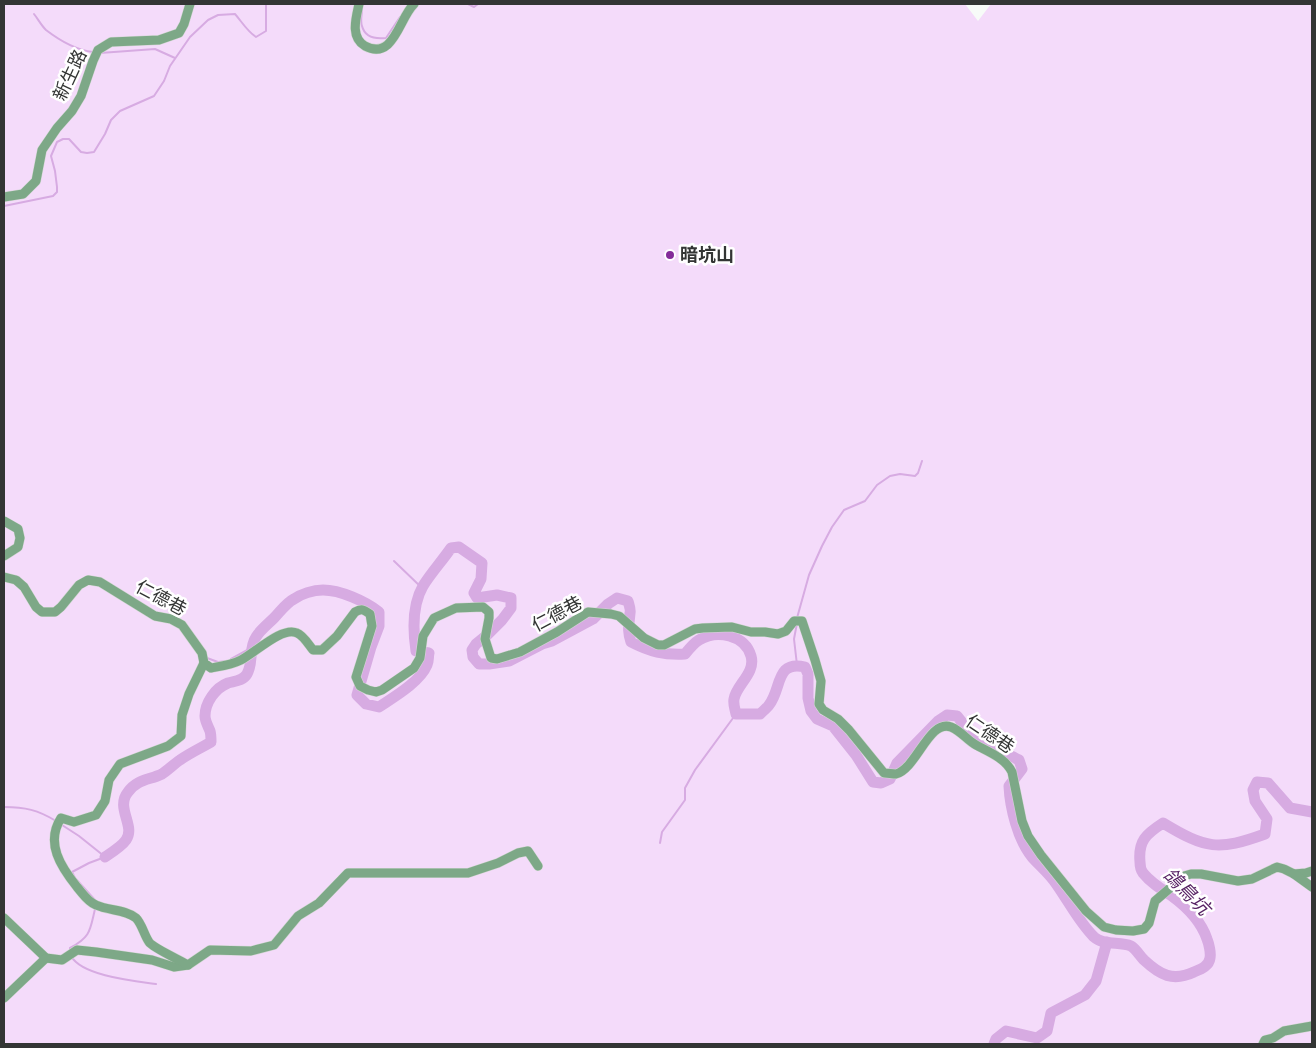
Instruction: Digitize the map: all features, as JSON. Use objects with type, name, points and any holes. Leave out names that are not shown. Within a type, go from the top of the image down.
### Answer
[{"type":"street","name":"新生路","points":[[4,196],[23,194],[36,181],[42,150],[81,96],[96,53],[111,42],[159,40],[179,32],[184,24],[190,4]]},
{"type":"street","points":[[358,4],[355,35],[360,43],[372,49],[379,49],[388,45],[399,30],[409,8],[414,4]]},
{"type":"street","points":[[4,521],[18,529],[20,538],[18,546],[4,556]]},
{"type":"street","name":"仁德巷","points":[[4,577],[16,580],[24,587],[36,607],[42,612],[55,612],[80,585],[88,580],[100,582],[155,616],[171,619],[182,625],[202,653],[204,663],[211,668],[228,666],[246,657],[281,634],[289,632],[300,634],[313,650],[322,650],[337,636],[355,612],[364,609],[370,614],[372,626],[356,677],[360,686],[376,692],[382,690],[414,668],[420,658],[423,636],[434,618],[456,608],[483,607],[489,612],[485,637],[491,658],[520,652],[557,632],[588,612],[619,616],[644,638],[658,645],[664,645],[703,628],[732,627],[751,632],[778,634],[786,631],[794,621],[802,621],[820,681],[818,704],[823,710],[838,719],[889,774],[900,772],[907,767],[935,731],[942,726],[951,727],[961,732],[972,743],[1003,760],[1012,772],[1022,821],[1028,836],[1086,911],[1104,927],[1133,931],[1144,929],[1149,923],[1155,901],[1184,876],[1191,874],[1238,881],[1252,879],[1277,867],[1294,874],[1312,887]]},
{"type":"street","points":[[188,964],[150,944],[138,920],[128,913],[106,909],[92,903],[68,875],[57,857],[54,836],[55,827],[61,818],[74,822],[96,815],[105,801],[109,780],[120,764],[168,746],[181,736],[184,708],[204,663]]},
{"type":"street","points":[[4,918],[46,958],[62,960],[77,950],[152,960],[174,967],[188,964],[210,950],[251,951],[274,945],[298,916],[319,903],[348,873],[468,873],[498,863],[518,853],[528,851],[538,866]]},
{"type":"street","name":"仁德巷","points":[[1294,874],[1312,871]]},
{"type":"street","points":[[4,998],[46,958]]},
{"type":"street","points":[[1263,1044],[1265,1040],[1274,1038],[1284,1031],[1312,1026]]},
{"type":"shaded area","points":[[4,4],[965,4],[978,21],[991,4],[1312,4],[1312,1044],[4,1044]]},
{"type":"waterway","points":[[4,206],[53,196],[57,192],[57,187],[51,156],[57,142],[69,139],[81,152],[94,152],[111,120],[120,111],[154,96],[164,81],[170,66],[190,37],[208,20],[218,15],[235,14],[256,37],[266,31],[266,4]]},
{"type":"waterway","points":[[468,4],[474,7],[478,4]]},
{"type":"waterway","points":[[362,9],[361,22],[364,30],[375,38],[386,38],[400,17]]},
{"type":"waterway","points":[[34,14],[46,30],[56,37],[74,47],[93,52]]},
{"type":"waterway","points":[[100,53],[155,49],[175,58]]},
{"type":"waterway","points":[[797,618],[809,575],[832,527],[844,510],[865,501],[877,485],[890,476],[900,474],[915,476],[922,461]]},
{"type":"waterway","points":[[105,857],[122,845],[128,835],[129,829],[124,811],[125,798],[128,792],[135,785],[162,774],[184,757],[211,742],[205,716],[209,701],[223,685],[245,676],[250,665],[252,646],[258,634],[286,605],[297,597],[315,591],[330,590],[352,597],[379,612],[379,626],[357,695],[366,704],[379,707],[413,683],[424,671],[429,653],[416,651],[414,618],[419,593],[451,548],[459,547],[482,563],[481,579],[474,593],[477,598],[497,595],[511,598],[511,608],[502,620],[472,650],[473,657],[479,664],[509,661],[552,641],[593,619],[617,598],[628,601],[631,642],[644,648],[670,654],[685,654],[699,640],[714,635],[730,636],[743,643],[748,649],[752,662],[751,668],[734,699],[736,714],[760,714],[773,698],[784,672],[795,666],[805,667],[808,674],[808,698],[811,711],[817,719],[833,726],[856,755],[873,782],[881,783],[890,779],[897,763],[938,721],[947,715],[957,716],[977,736],[1019,760],[1022,769],[1009,786],[1013,814],[1019,833],[1027,850],[1054,881],[1089,931],[1102,942],[1131,946],[1156,970],[1173,977],[1186,975],[1202,968],[1209,961],[1210,951],[1204,932],[1193,915],[1178,900],[1146,877],[1141,870],[1140,849],[1144,839],[1163,823],[1190,838],[1212,845],[1235,843],[1265,834],[1267,819],[1255,801],[1253,790],[1257,782],[1268,783],[1290,808],[1312,812]]},
{"type":"waterway","points":[[394,561],[422,588]]},
{"type":"waterway","points":[[797,623],[794,639],[797,665]]},
{"type":"waterway","points":[[231,659],[251,648]]},
{"type":"waterway","points":[[207,658],[218,662],[227,661]]},
{"type":"waterway","points":[[660,843],[662,832],[685,800],[685,788],[695,770],[736,714]]},
{"type":"waterway","points":[[4,807],[31,810],[56,821]]},
{"type":"waterway","points":[[62,825],[104,856]]},
{"type":"waterway","points":[[95,900],[72,872],[105,857]]},
{"type":"waterway","points":[[70,952],[70,948],[86,936],[95,909]]},
{"type":"waterway","name":"鴿鳥坑","points":[[994,1044],[996,1039],[1006,1031],[1037,1038],[1047,1031],[1051,1013],[1085,995],[1096,981],[1107,942]]},
{"type":"waterway","points":[[71,956],[77,963],[97,973],[156,984]]},
{"type":"place","name":"暗坑山","points":[[670,255]]}]
